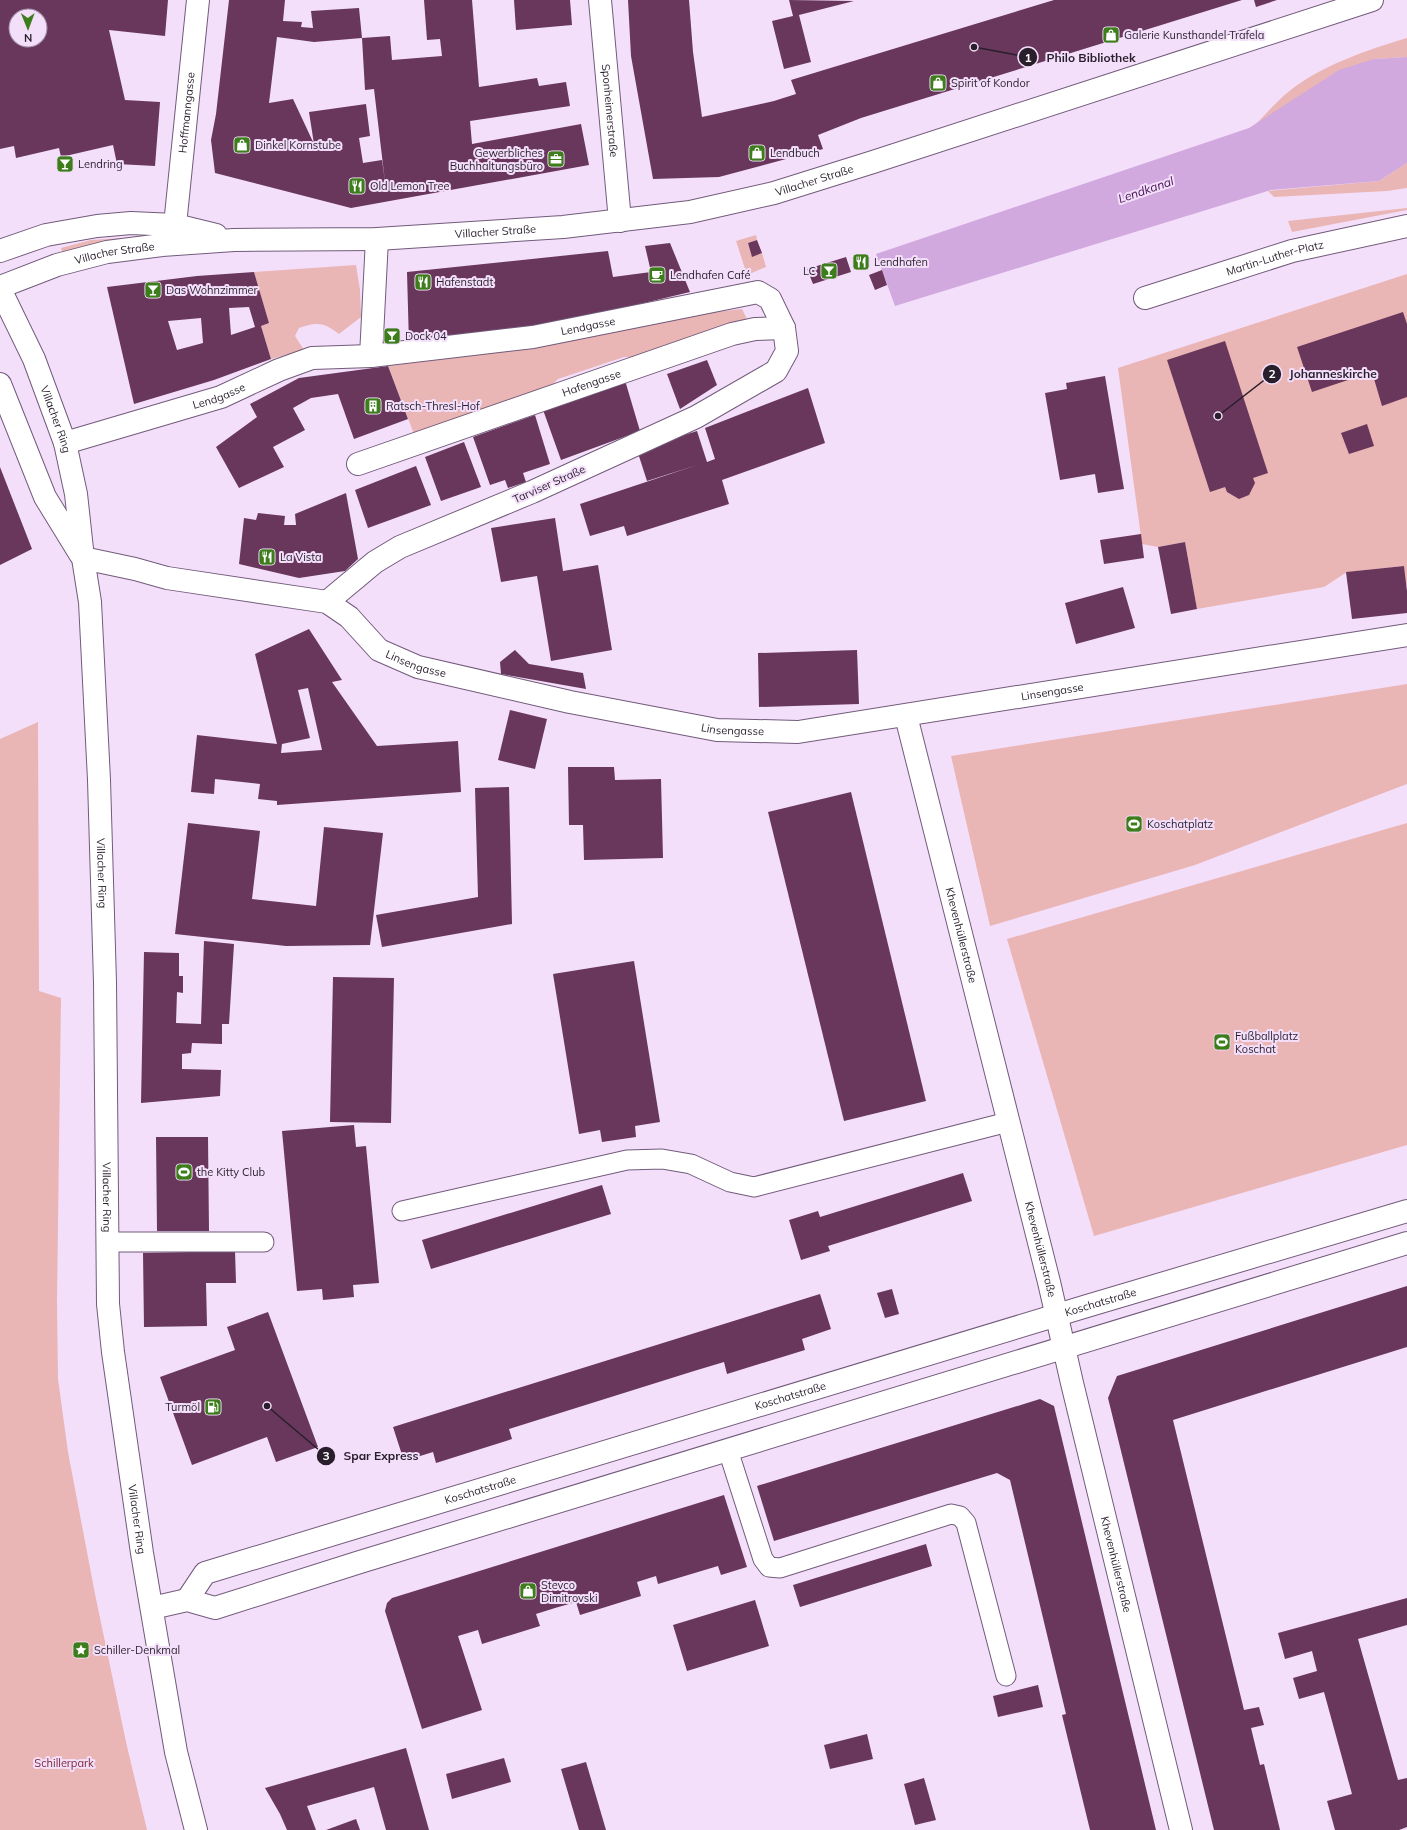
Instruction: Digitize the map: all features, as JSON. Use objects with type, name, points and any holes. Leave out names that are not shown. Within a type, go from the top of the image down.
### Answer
[{"type":"main road","name":"Hoffmanngasse","points":[[175,225],[198,0]]},
{"type":"main road","name":"Sponheimerstraße","points":[[600,0],[620,221]]},
{"type":"main road","name":"Villacher Straße","points":[[0,288],[57,264],[115,251],[162,245],[234,240],[377,240],[563,227],[690,212],[774,192],[1368,1]]},
{"type":"main road","name":"Villacher Straße","points":[[0,251],[46,235],[97,226],[131,223],[175,225],[234,240]]},
{"type":"main road","name":"Martin-Luther-Platz","points":[[1145,298],[1292,251],[1407,226]]},
{"type":"main road","points":[[371,356],[377,240]]},
{"type":"main road","name":"Villacher Ring","points":[[0,288],[34,359],[65,443],[76,494],[83,558],[90,602],[99,780],[104,982],[108,1304],[113,1352],[142,1553],[176,1752],[196,1830]]},
{"type":"main road","name":"Lendgasse","points":[[65,443],[106,432],[145,418],[221,398],[291,365],[312,358],[371,356],[533,337],[758,292],[770,299],[784,328]]},
{"type":"main road","name":"Tarviser Straße","points":[[328,602],[375,562],[400,547],[532,492],[696,417],[776,371],[787,351],[784,328]]},
{"type":"main road","name":"Hafengasse","points":[[358,464],[732,334],[755,329],[784,328]]},
{"type":"main road","name":"Villacher Ring","points":[[0,384],[45,497],[83,558]]},
{"type":"main road","name":"Linsengasse","points":[[83,558],[135,569],[167,578],[328,602],[349,617],[379,650],[418,667],[570,702],[717,730],[798,732],[1407,635]]},
{"type":"main road","name":"Khevenhüllerstraße","points":[[906,716],[1057,1315],[1181,1830]]},
{"type":"main road","name":"Koschatstraße","points":[[187,1600],[205,1573],[1057,1315],[1407,1211]]},
{"type":"main road","points":[[152,1608],[187,1600],[215,1608],[360,1562],[1407,1243]]},
{"type":"lane","points":[[402,1211],[627,1160],[662,1159],[691,1164],[730,1182],[754,1187],[1008,1122]]},
{"type":"lane","points":[[107,1242],[264,1242]]},
{"type":"lane","points":[[728,1450],[763,1559],[769,1567],[780,1568],[951,1514],[960,1516],[966,1523],[1006,1676]]},
{"type":"green space","points":[[1407,38],[1407,57],[1374,59],[1254,126],[1274,105],[1300,83],[1328,67],[1344,60]]},
{"type":"green space","points":[[1407,163],[1407,188],[1387,191],[1274,197],[1268,191],[1379,181]]},
{"type":"green space","points":[[1407,208],[1407,210],[1292,232],[1288,221]]},
{"type":"green space","points":[[756,235],[757,240],[748,243],[752,256],[762,253],[766,267],[747,275],[736,241]]},
{"type":"green space","points":[[138,237],[64,258],[61,248],[91,240]]},
{"type":"green space","points":[[356,265],[360,290],[361,317],[339,334],[329,327],[320,324],[299,328],[295,336],[304,350],[271,359],[261,326],[269,323],[254,272]]},
{"type":"green space","points":[[1407,274],[1407,588],[1404,566],[1347,572],[1324,587],[1197,609],[1185,542],[1158,547],[1142,544],[1118,368]]},
{"type":"green space","points":[[742,309],[747,319],[637,357],[624,357],[558,379],[549,388],[414,434],[388,366],[521,349],[699,314]]},
{"type":"green space","name":"Koschatplatz","points":[[1407,684],[1407,784],[1195,865],[990,926],[951,756]]},
{"type":"green space","name":"Schillerpark","points":[[38,722],[39,991],[61,998],[57,1301],[58,1379],[68,1452],[95,1594],[126,1742],[147,1830],[0,1830],[0,739]]},
{"type":"green space","name":"Fußballplatz Koschat","points":[[1407,823],[1407,1145],[1094,1236],[1007,939]]},
{"type":"water","name":"Lendkanal","points":[[1407,57],[1407,163],[1379,181],[1271,190],[895,306],[876,254],[1249,128],[1339,70],[1374,59]]},
{"type":"building","points":[[0,0],[168,0],[165,36],[109,30],[125,100],[160,102],[155,166],[117,164],[113,145],[61,157],[59,148],[16,158],[14,146],[0,149]]},
{"type":"building","points":[[229,0],[285,0],[283,21],[302,22],[301,27],[313,28],[311,11],[359,8],[362,38],[390,36],[392,60],[442,56],[440,39],[427,40],[424,0],[472,0],[479,87],[537,78],[539,86],[566,82],[570,106],[470,121],[472,144],[581,124],[589,165],[351,208],[215,173],[211,140],[216,114]],"holes":[[[277,37],[314,42],[362,38],[365,90],[374,89],[385,182],[382,160],[363,163],[359,138],[370,136],[366,104],[309,112],[314,144],[293,99],[269,103]]]},
{"type":"building","points":[[514,0],[570,0],[572,25],[516,30]]},
{"type":"building","points":[[628,0],[689,0],[693,52],[702,117],[774,101],[796,94],[791,80],[1054,0],[1242,0],[861,118],[818,135],[823,149],[719,177],[653,179],[631,56]]},
{"type":"building","points":[[789,0],[854,1],[799,15],[811,62],[784,69],[772,21],[793,16]]},
{"type":"building","points":[[1254,0],[1277,0],[1256,7]]},
{"type":"building","points":[[757,240],[762,253],[752,257],[748,243]]},
{"type":"building","points":[[670,243],[690,292],[528,328],[409,344],[407,272],[608,251],[613,277],[651,272],[645,246]]},
{"type":"building","name":"LC","points":[[846,257],[851,272],[813,284],[807,269]]},
{"type":"building","points":[[882,270],[887,285],[875,290],[869,275]]},
{"type":"building","points":[[254,272],[269,323],[261,326],[271,359],[214,380],[134,404],[107,287],[197,276]],"holes":[[[249,307],[255,327],[231,335],[229,308]],[[201,318],[203,343],[177,350],[168,321]]]},
{"type":"building","points":[[1403,312],[1407,324],[1407,397],[1382,406],[1372,372],[1312,392],[1297,347]]},
{"type":"building","points":[[1225,341],[1268,473],[1253,478],[1255,483],[1249,495],[1239,499],[1227,492],[1225,487],[1210,492],[1167,360]]},
{"type":"building","points":[[707,360],[717,385],[680,409],[667,374]]},
{"type":"building","name":"Ratsch-Thresl-Hof","points":[[388,366],[408,419],[354,439],[338,394],[311,398],[293,408],[305,430],[273,447],[284,467],[239,488],[216,447],[257,417],[250,404],[299,378]]},
{"type":"building","points":[[1105,376],[1124,489],[1098,493],[1095,474],[1060,480],[1045,393],[1067,389],[1066,383]]},
{"type":"building","points":[[624,377],[640,431],[561,460],[542,407]]},
{"type":"building","points":[[808,388],[825,443],[722,480],[729,504],[627,536],[624,526],[590,536],[580,504],[697,465],[647,481],[637,450],[697,431],[707,462],[715,459],[705,428]]},
{"type":"building","points":[[535,415],[550,464],[523,473],[526,482],[508,488],[505,480],[490,485],[473,437]]},
{"type":"building","points":[[1367,424],[1374,446],[1349,454],[1341,433]]},
{"type":"building","points":[[464,442],[481,487],[441,501],[425,457]]},
{"type":"building","points":[[416,466],[431,505],[368,528],[355,490]]},
{"type":"building","points":[[0,467],[32,549],[0,565]]},
{"type":"building","points":[[346,493],[358,559],[345,571],[299,578],[239,564],[244,518],[256,520],[258,513],[285,516],[284,525],[296,525],[295,514]]},
{"type":"building","points":[[555,518],[563,571],[598,565],[612,650],[551,661],[537,576],[501,582],[491,528]]},
{"type":"building","points":[[1141,534],[1144,558],[1104,564],[1100,540]]},
{"type":"building","points":[[1185,542],[1197,609],[1171,614],[1158,547]]},
{"type":"building","points":[[1404,566],[1407,591],[1407,613],[1352,619],[1346,572]]},
{"type":"building","points":[[1123,587],[1135,628],[1076,644],[1065,603]]},
{"type":"building","points":[[309,629],[342,680],[332,682],[377,746],[458,741],[461,792],[277,805],[277,801],[258,799],[260,784],[215,779],[214,794],[191,792],[197,735],[277,744],[255,654]],"holes":[[[308,688],[322,750],[281,753],[282,744],[310,738],[298,690]]]},
{"type":"building","points":[[515,650],[529,664],[583,673],[586,689],[501,674],[500,662]]},
{"type":"building","points":[[857,650],[859,704],[759,707],[758,653]]},
{"type":"building","points":[[510,710],[547,719],[535,769],[498,760]]},
{"type":"building","points":[[568,767],[614,767],[615,780],[661,779],[663,858],[584,860],[583,825],[569,825]]},
{"type":"building","points":[[509,787],[512,924],[382,947],[376,915],[478,897],[475,788]]},
{"type":"building","points":[[851,792],[926,1101],[844,1121],[768,812]]},
{"type":"building","points":[[188,823],[260,831],[252,899],[316,906],[324,827],[383,833],[370,945],[286,946],[175,934]]},
{"type":"building","points":[[204,941],[234,944],[229,1024],[222,1024],[222,1044],[192,1043],[191,1053],[182,1054],[182,1069],[221,1070],[220,1096],[141,1103],[144,952],[179,953],[179,976],[183,976],[183,993],[177,992],[176,1023],[201,1024]]},
{"type":"building","points":[[634,961],[660,1122],[635,1126],[636,1137],[602,1142],[600,1130],[579,1134],[553,974]]},
{"type":"building","points":[[333,977],[394,978],[391,1123],[330,1122]]},
{"type":"building","points":[[354,1125],[356,1147],[366,1146],[379,1283],[353,1285],[354,1297],[323,1300],[322,1289],[297,1291],[282,1131]]},
{"type":"building","points":[[156,1137],[208,1137],[209,1231],[157,1231]]},
{"type":"building","points":[[963,1173],[972,1201],[828,1246],[830,1251],[801,1260],[789,1220],[818,1211],[820,1217]]},
{"type":"building","points":[[602,1185],[611,1214],[431,1269],[422,1240]]},
{"type":"building","points":[[235,1251],[236,1283],[206,1283],[207,1326],[144,1327],[143,1253]]},
{"type":"building","points":[[1407,1286],[1407,1347],[1173,1420],[1244,1710],[1259,1707],[1264,1725],[1251,1728],[1260,1765],[1264,1764],[1280,1830],[1214,1830],[1108,1398],[1117,1376]]},
{"type":"building","points":[[892,1289],[899,1314],[885,1318],[877,1293]]},
{"type":"building","points":[[820,1294],[831,1329],[802,1339],[805,1350],[727,1374],[724,1362],[694,1371],[509,1429],[512,1439],[436,1463],[433,1452],[404,1461],[393,1427]]},
{"type":"building","points":[[268,1312],[318,1447],[276,1462],[267,1437],[192,1465],[160,1377],[235,1350],[227,1327]]},
{"type":"building","points":[[1040,1399],[1054,1406],[1156,1830],[1090,1830],[1062,1715],[1066,1714],[1010,1480],[997,1473],[774,1541],[757,1486]]},
{"type":"building","points":[[724,1495],[747,1567],[721,1575],[718,1566],[658,1584],[656,1576],[637,1582],[641,1596],[580,1615],[576,1602],[555,1608],[536,1614],[540,1626],[482,1644],[478,1630],[458,1636],[482,1710],[422,1729],[385,1611],[387,1603],[392,1598]]},
{"type":"building","points":[[926,1544],[932,1566],[800,1607],[793,1585]]},
{"type":"building","points":[[1407,1598],[1407,1625],[1358,1639],[1398,1780],[1407,1778],[1407,1827],[1399,1830],[1335,1830],[1327,1801],[1352,1794],[1324,1692],[1299,1699],[1293,1678],[1317,1671],[1312,1651],[1285,1659],[1278,1633]]},
{"type":"building","points":[[755,1600],[769,1646],[687,1671],[673,1625]]},
{"type":"building","points":[[1038,1685],[1043,1707],[998,1717],[993,1696]]},
{"type":"building","points":[[867,1734],[873,1759],[830,1769],[824,1745]]},
{"type":"building","points":[[406,1748],[429,1830],[386,1830],[374,1787],[307,1806],[316,1830],[287,1830],[280,1814],[265,1788]]},
{"type":"building","points":[[504,1758],[511,1782],[452,1799],[446,1774]]},
{"type":"building","points":[[586,1762],[606,1830],[579,1830],[561,1769]]},
{"type":"building","points":[[924,1778],[936,1820],[915,1825],[904,1784]]},
{"type":"building","points":[[356,1819],[360,1830],[326,1830]]},
{"type":"place","name":"Galerie Kunsthandel Trafela","points":[[1111,35]]},
{"type":"place","name":"Philo Bibliothek","points":[[974,47]]},
{"type":"place","name":"Spirit of Kondor","points":[[938,83]]},
{"type":"place","name":"Dinkel Kornstube","points":[[242,145]]},
{"type":"place","name":"Lendbuch","points":[[757,153]]},
{"type":"place","name":"Gewerbliches Buchhaltungsbüro","points":[[556,159]]},
{"type":"place","name":"Lendring","points":[[65,164]]},
{"type":"place","name":"Old Lemon Tree","points":[[357,186]]},
{"type":"place","name":"Lendhafen","points":[[861,262]]},
{"type":"place","name":"LC","points":[[829,271]]},
{"type":"place","name":"Lendhafen Café","points":[[657,275]]},
{"type":"place","name":"Hafenstadt","points":[[423,282]]},
{"type":"place","name":"Das Wohnzimmer","points":[[153,290]]},
{"type":"place","name":"Dock 04","points":[[392,336]]},
{"type":"place","name":"Ratsch-Thresl-Hof","points":[[373,406]]},
{"type":"place","name":"Johanneskirche","points":[[1218,416]]},
{"type":"place","name":"La Vista","points":[[267,557]]},
{"type":"place","name":"Koschatplatz","points":[[1134,824]]},
{"type":"place","name":"Fußballplatz Koschat","points":[[1222,1042]]},
{"type":"place","name":"the Kitty Club","points":[[184,1172]]},
{"type":"place","name":"Spar Express","points":[[267,1406]]},
{"type":"place","name":"Turmöl","points":[[213,1407]]},
{"type":"place","name":"Stevco Dimitrovski","points":[[528,1591]]},
{"type":"place","name":"Schiller-Denkmal","points":[[81,1650]]}]
